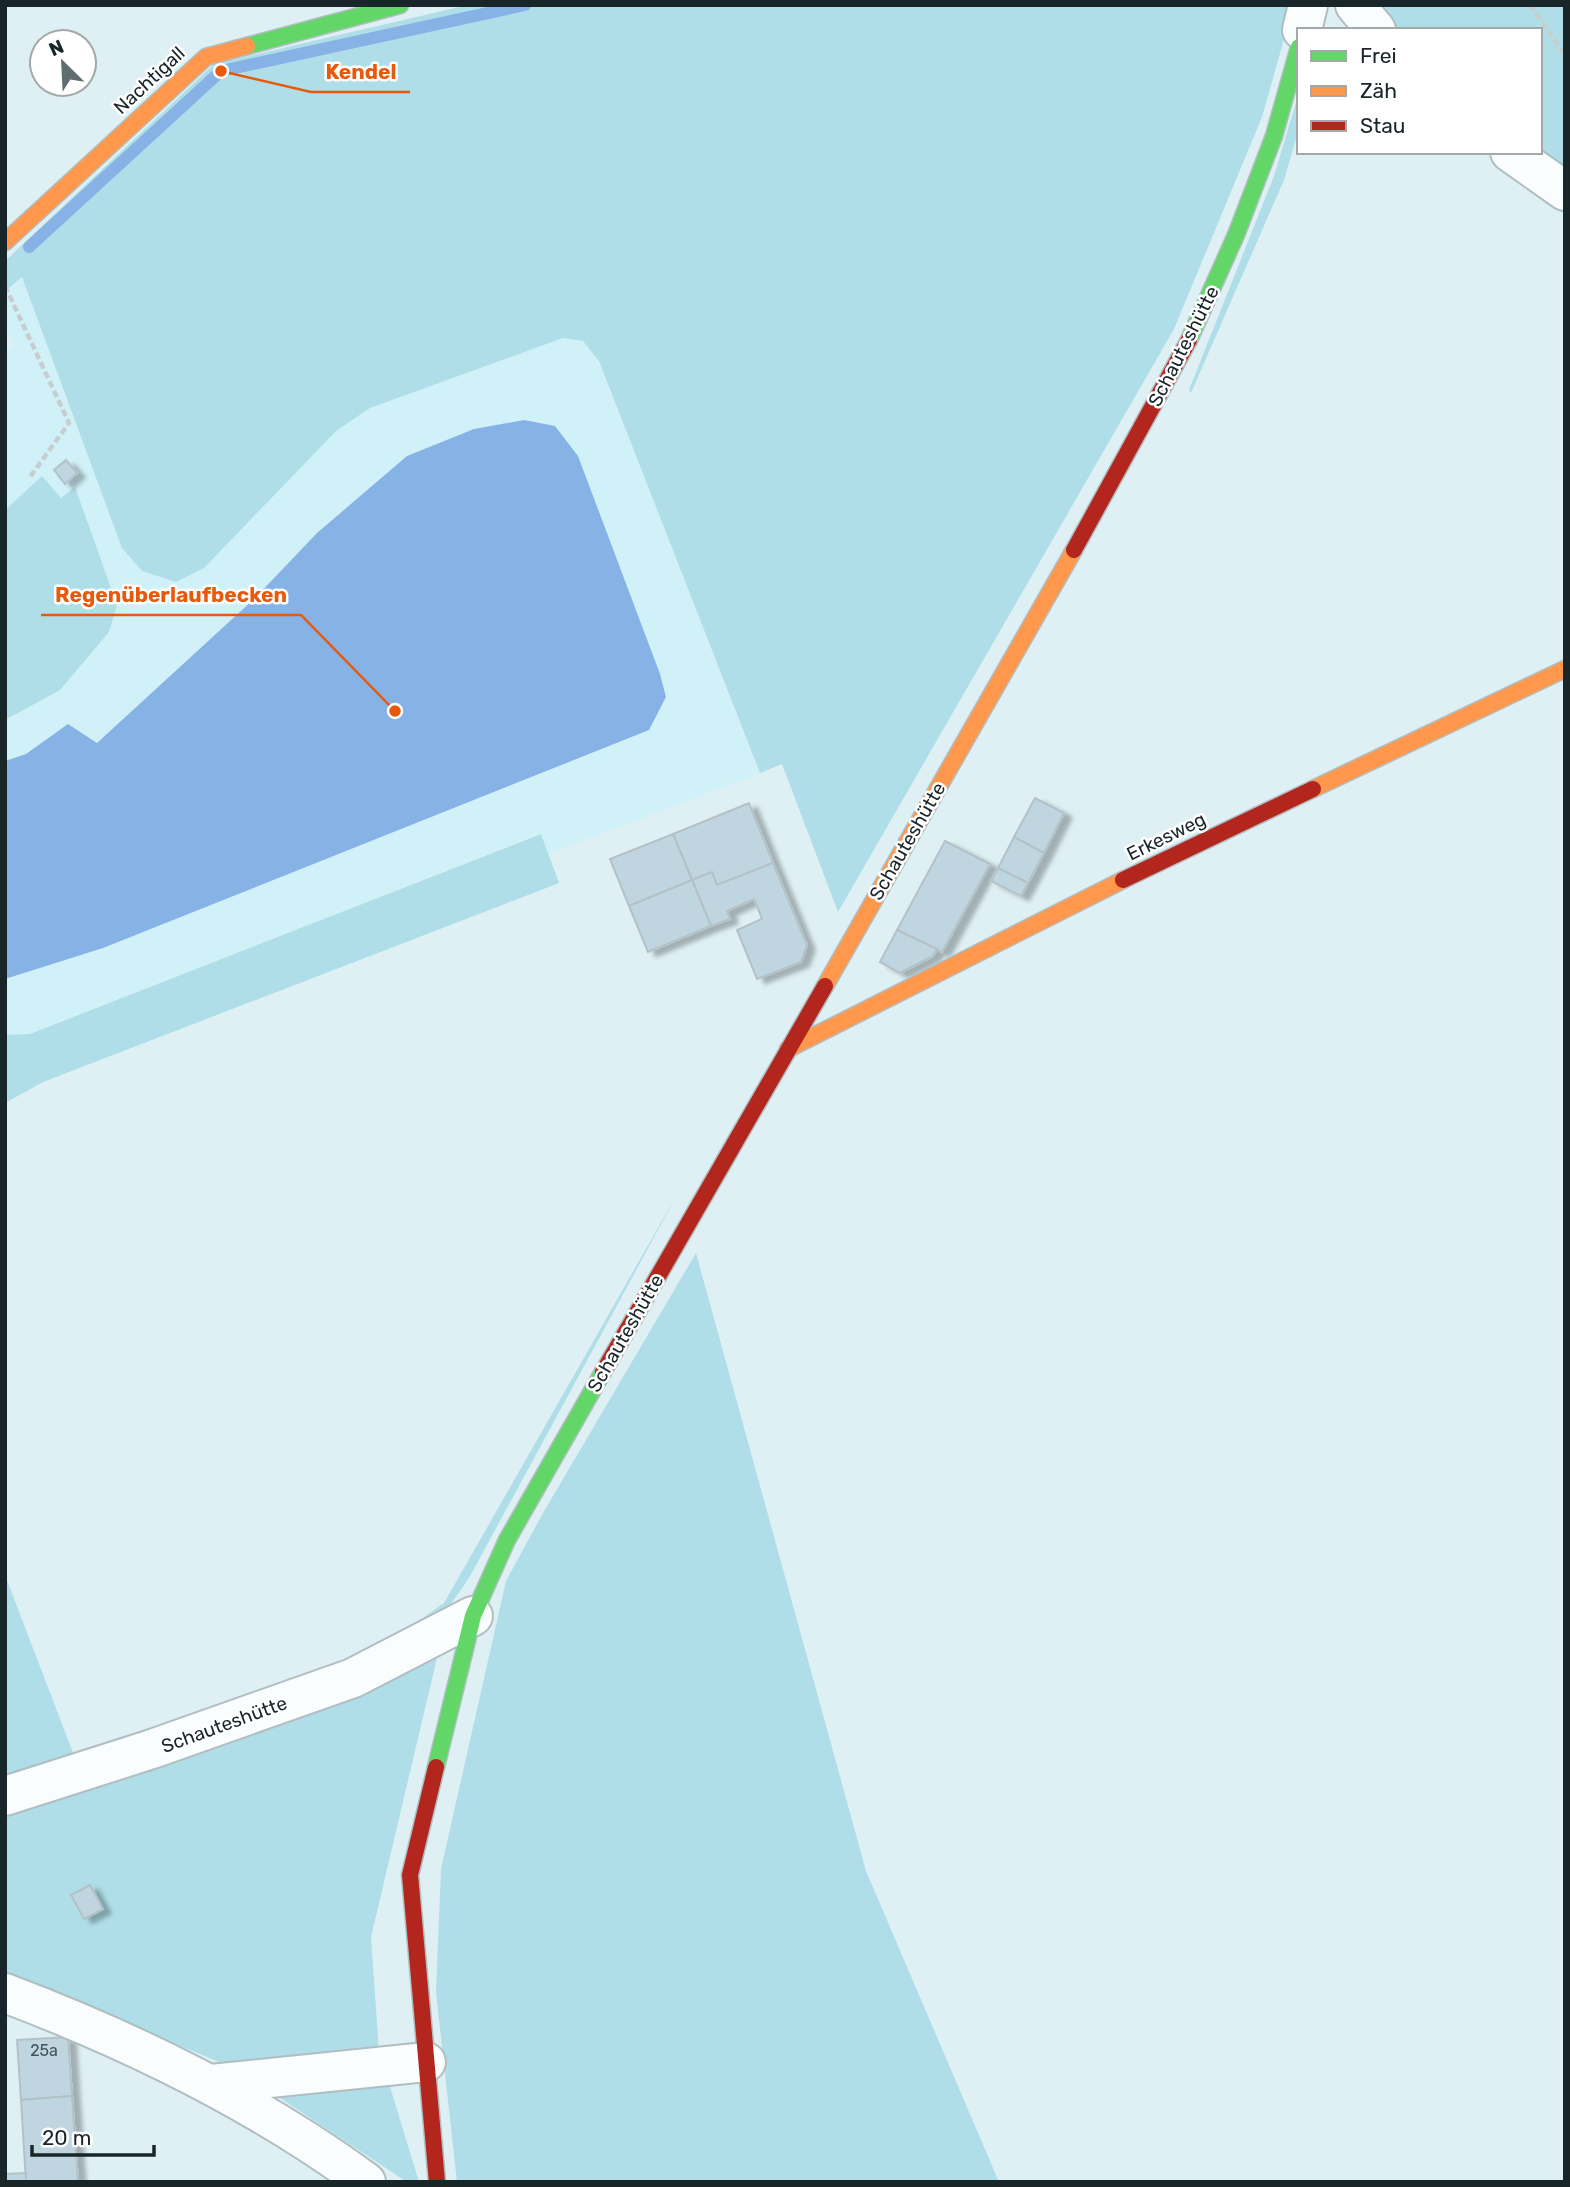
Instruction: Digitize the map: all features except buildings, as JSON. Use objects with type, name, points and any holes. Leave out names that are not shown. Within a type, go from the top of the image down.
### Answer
[{"type":"street","name":"Nachtigall","points":[[5,242],[206,57],[400,5]]},
{"type":"street","points":[[1302,28],[1308,5]]},
{"type":"street","points":[[1354,5],[1375,28]]},
{"type":"street","name":"Schauteshütte","points":[[437,2182],[410,1875],[473,1616],[507,1540],[1060,575],[1194,330],[1236,235],[1275,136],[1297,54]]},
{"type":"street","points":[[1513,154],[1565,191]]},
{"type":"street","name":"Erkesweg","points":[[788,1049],[1098,892],[1565,668]]},
{"type":"street","name":"Schauteshütte","points":[[5,1796],[152,1749],[353,1678],[473,1616]]},
{"type":"street","points":[[5,1993],[75,2020],[211,2084],[366,2182]]},
{"type":"street","points":[[211,2084],[426,2062]]},
{"type":"path","points":[[1530,5],[1565,55]]},
{"type":"path","points":[[5,286],[69,424],[30,477]]},
{"type":"shaded area","points":[[468,5],[1290,5],[1290,18],[1262,117],[1174,329],[838,912],[782,764],[760,773],[599,361],[583,341],[563,338],[370,408],[336,431],[204,568],[176,582],[142,571],[122,548],[22,277],[5,291],[5,261],[214,64]]},
{"type":"shaded area","points":[[1374,5],[1565,5],[1565,175],[1542,154],[1542,28],[1393,28]]},
{"type":"shaded area","points":[[1297,99],[1297,136],[1284,180],[1191,393],[1189,390],[1274,176]]},
{"type":"shaded area","points":[[22,276],[122,548],[336,431],[370,408],[563,338],[583,341],[599,361],[760,773],[548,854],[540,834],[30,1034],[5,1035],[5,979],[103,948],[649,730],[666,697],[407,456],[317,533],[254,599],[97,743],[68,725],[26,754],[5,761],[5,720],[17,716],[75,487],[61,498],[41,476],[5,510],[5,352],[14,345],[5,329],[5,291]]},
{"type":"shaded area","points":[[42,476],[61,498],[75,487],[117,605],[109,632],[60,690],[5,720],[5,510]]},
{"type":"shaded area","points":[[541,834],[559,883],[43,1082],[5,1103],[5,1035],[30,1034]]},
{"type":"shaded area","points":[[678,1193],[469,1578],[442,1617],[376,1651],[444,1603]]},
{"type":"shaded area","points":[[696,1253],[866,1871],[999,2182],[457,2182],[436,1992],[441,1869],[506,1581]]},
{"type":"shaded area","points":[[5,1575],[75,1758],[5,1780]]},
{"type":"shaded area","points":[[437,1658],[371,1937],[379,2052],[236,2069],[5,1973],[5,1811],[82,1788]]},
{"type":"shaded area","points":[[387,2077],[419,2182],[407,2182],[268,2090]]},
{"type":"water","points":[[524,420],[555,426],[578,456],[660,674],[666,697],[649,730],[103,948],[5,979],[5,761],[26,754],[68,724],[97,743],[254,599],[317,533],[407,456],[474,429]]},
{"type":"waterway","points":[[29,247],[221,71],[525,5]]},
{"type":"traffic: fast","points":[[247,46],[400,5]]},
{"type":"traffic: fast","points":[[1189,340],[1236,235],[1274,136],[1297,54]]},
{"type":"traffic: fast","points":[[436,1767],[473,1616],[507,1540],[603,1372]]},
{"type":"traffic: slow","points":[[5,242],[206,57],[247,46]]},
{"type":"traffic: slow","points":[[825,986],[1074,550]]},
{"type":"traffic: slow","points":[[1313,789],[1565,669]]},
{"type":"traffic: slow","points":[[788,1049],[1123,880]]},
{"type":"traffic: jam","points":[[1074,550],[1189,340]]},
{"type":"traffic: jam","points":[[1123,880],[1313,789]]},
{"type":"traffic: jam","points":[[603,1372],[825,986]]},
{"type":"traffic: jam","points":[[436,1767],[410,1875],[437,2182]]},
{"type":"place","name":"Kendel","points":[[221,71]]},
{"type":"place","name":"Regenüberlaufbecken","points":[[395,711]]}]
